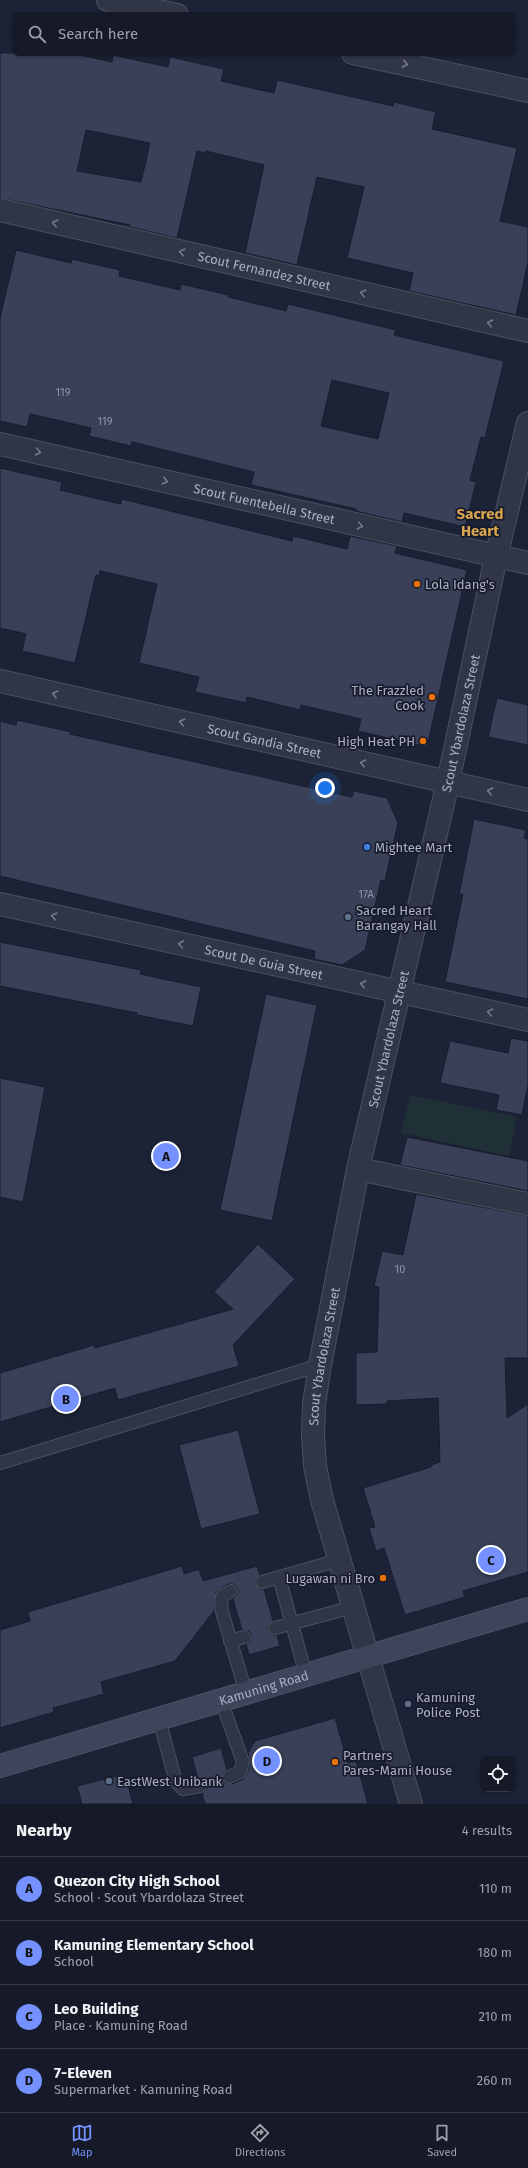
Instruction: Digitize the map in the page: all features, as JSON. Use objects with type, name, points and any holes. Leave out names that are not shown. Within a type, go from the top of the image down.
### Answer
[{"type":"main road","name":"Kamuning Road","points":[[0,1766],[528,1610]]},
{"type":"street","points":[[108,0],[163,12]]},
{"type":"street","points":[[368,56],[528,91]]},
{"type":"street","name":"Scout Fernandez Street","points":[[0,210],[528,331]]},
{"type":"street","name":"Scout Ybardolaza Street","points":[[411,1804],[339,1560],[315,1466],[314,1404],[320,1365],[358,1169],[448,782],[496,557],[528,423]]},
{"type":"street","name":"Scout Fuentebella Street","points":[[0,444],[528,563]]},
{"type":"street","name":"Scout Gandia Street","points":[[0,681],[528,800]]},
{"type":"street","name":"Scout De Guia Street","points":[[0,904],[528,1020]]},
{"type":"street","points":[[358,1169],[528,1204]]},
{"type":"lane","points":[[0,1463],[320,1365]]},
{"type":"lane","points":[[262,1582],[339,1560]]},
{"type":"lane","points":[[279,1577],[306,1675]]},
{"type":"lane","points":[[231,1591],[222,1596],[220,1608],[246,1693]]},
{"type":"lane","points":[[275,1628],[353,1607]]},
{"type":"lane","points":[[230,1641],[244,1637]]},
{"type":"lane","points":[[221,1700],[243,1762],[240,1772],[229,1777]]},
{"type":"lane","points":[[159,1719],[176,1782],[183,1790],[200,1786]]},
{"type":"shaded area","points":[[410,1095],[517,1117],[509,1156],[401,1133]]},
{"type":"building","points":[[0,53],[12,53],[12,56],[84,56],[112,62],[113,56],[118,56],[168,67],[170,57],[224,69],[221,81],[274,93],[277,80],[393,106],[394,102],[436,112],[432,129],[517,148],[500,221],[528,227],[528,263],[516,315],[409,291],[413,273],[347,258],[364,187],[317,177],[297,265],[245,253],[264,165],[206,151],[205,153],[197,151],[177,238],[130,227],[130,225],[0,198]],"holes":[[[86,130],[150,143],[141,182],[77,171]]]},
{"type":"building","points":[[16,250],[71,263],[72,259],[120,270],[119,276],[180,290],[181,284],[229,295],[228,297],[286,311],[288,304],[396,330],[394,335],[504,361],[485,438],[481,437],[470,480],[476,482],[465,527],[404,513],[402,522],[356,511],[356,509],[251,485],[254,472],[132,442],[131,446],[89,436],[91,428],[30,414],[27,427],[0,421],[0,318]],"holes":[[[332,380],[389,393],[378,439],[321,426]]]},
{"type":"building","points":[[0,468],[62,482],[60,490],[121,504],[122,499],[292,541],[293,536],[347,549],[350,536],[397,546],[395,553],[467,570],[427,747],[358,731],[361,719],[301,705],[300,710],[247,697],[246,703],[195,692],[199,677],[139,663],[157,584],[100,571],[99,576],[96,575],[75,663],[22,651],[26,634],[0,628]]},
{"type":"building","points":[[497,698],[528,705],[528,745],[488,737]]},
{"type":"building","points":[[17,720],[71,732],[70,734],[352,797],[354,791],[387,798],[398,823],[385,881],[381,880],[365,950],[342,965],[314,959],[315,951],[0,876],[0,721],[16,725]]},
{"type":"building","points":[[474,819],[526,830],[524,838],[528,839],[528,999],[445,982],[463,894],[459,894]]},
{"type":"building","points":[[0,942],[141,970],[140,974],[201,987],[193,1026],[137,1015],[137,1013],[0,986]]},
{"type":"building","points":[[266,994],[317,1005],[272,1221],[220,1210]]},
{"type":"building","points":[[511,1038],[528,1041],[528,1085],[522,1115],[496,1110],[499,1095],[440,1083],[450,1041],[508,1053]]},
{"type":"building","points":[[0,1078],[45,1087],[23,1202],[0,1197]]},
{"type":"building","points":[[407,1137],[528,1161],[528,1191],[400,1165]]},
{"type":"building","points":[[416,1194],[528,1216],[528,1358],[505,1358],[507,1418],[528,1404],[528,1572],[463,1591],[465,1597],[405,1615],[384,1548],[376,1551],[369,1528],[375,1527],[363,1488],[431,1467],[431,1465],[440,1462],[438,1398],[387,1401],[387,1404],[356,1405],[356,1353],[377,1352],[379,1287],[374,1286],[382,1251],[403,1255]]},
{"type":"building","points":[[258,1244],[295,1279],[233,1345],[239,1366],[118,1400],[115,1388],[0,1422],[0,1373],[94,1345],[95,1348],[233,1309],[214,1292]]},
{"type":"building","points":[[238,1430],[260,1514],[201,1529],[179,1445]]},
{"type":"building","points":[[182,1566],[184,1574],[199,1569],[203,1581],[257,1566],[260,1575],[255,1580],[255,1584],[260,1589],[264,1589],[273,1621],[268,1626],[268,1630],[273,1635],[277,1635],[280,1646],[249,1655],[246,1644],[250,1642],[251,1635],[249,1631],[242,1630],[233,1599],[238,1594],[238,1588],[234,1584],[228,1584],[216,1592],[214,1611],[175,1661],[101,1682],[104,1694],[53,1708],[54,1712],[0,1728],[0,1630],[30,1621],[28,1612]]},
{"type":"building","points":[[335,1718],[348,1763],[356,1761],[368,1804],[205,1804],[202,1793],[207,1789],[207,1784],[203,1779],[198,1779],[192,1757],[221,1748],[227,1770],[223,1773],[222,1780],[225,1783],[232,1784],[243,1779],[247,1774],[250,1764],[248,1753],[255,1741]]},
{"type":"building","points":[[125,1774],[133,1804],[82,1804],[77,1786]]},
{"type":"place","name":"Lola Idang's","points":[[417,584]]},
{"type":"place","name":"The Frazzled Cook","points":[[432,697]]},
{"type":"place","name":"High Heat PH","points":[[423,741]]},
{"type":"place","name":"Mightee Mart","points":[[367,847]]},
{"type":"place","name":"Sacred Heart Barangay Hall","points":[[348,917]]},
{"type":"place","name":"Quezon City High School","points":[[166,1156]]},
{"type":"place","name":"Kamuning Elementary School","points":[[66,1399]]},
{"type":"place","name":"Leo Building","points":[[491,1560]]},
{"type":"place","name":"Lugawan ni Bro","points":[[383,1578]]},
{"type":"place","name":"Kamuning Police Post","points":[[408,1704]]},
{"type":"place","name":"7-Eleven","points":[[267,1761]]},
{"type":"place","name":"Partners Pares-Mami House","points":[[335,1762]]},
{"type":"place","name":"EastWest Unibank","points":[[109,1781]]},
{"type":"district","name":"Sacred Heart","points":[[480,522]]}]
